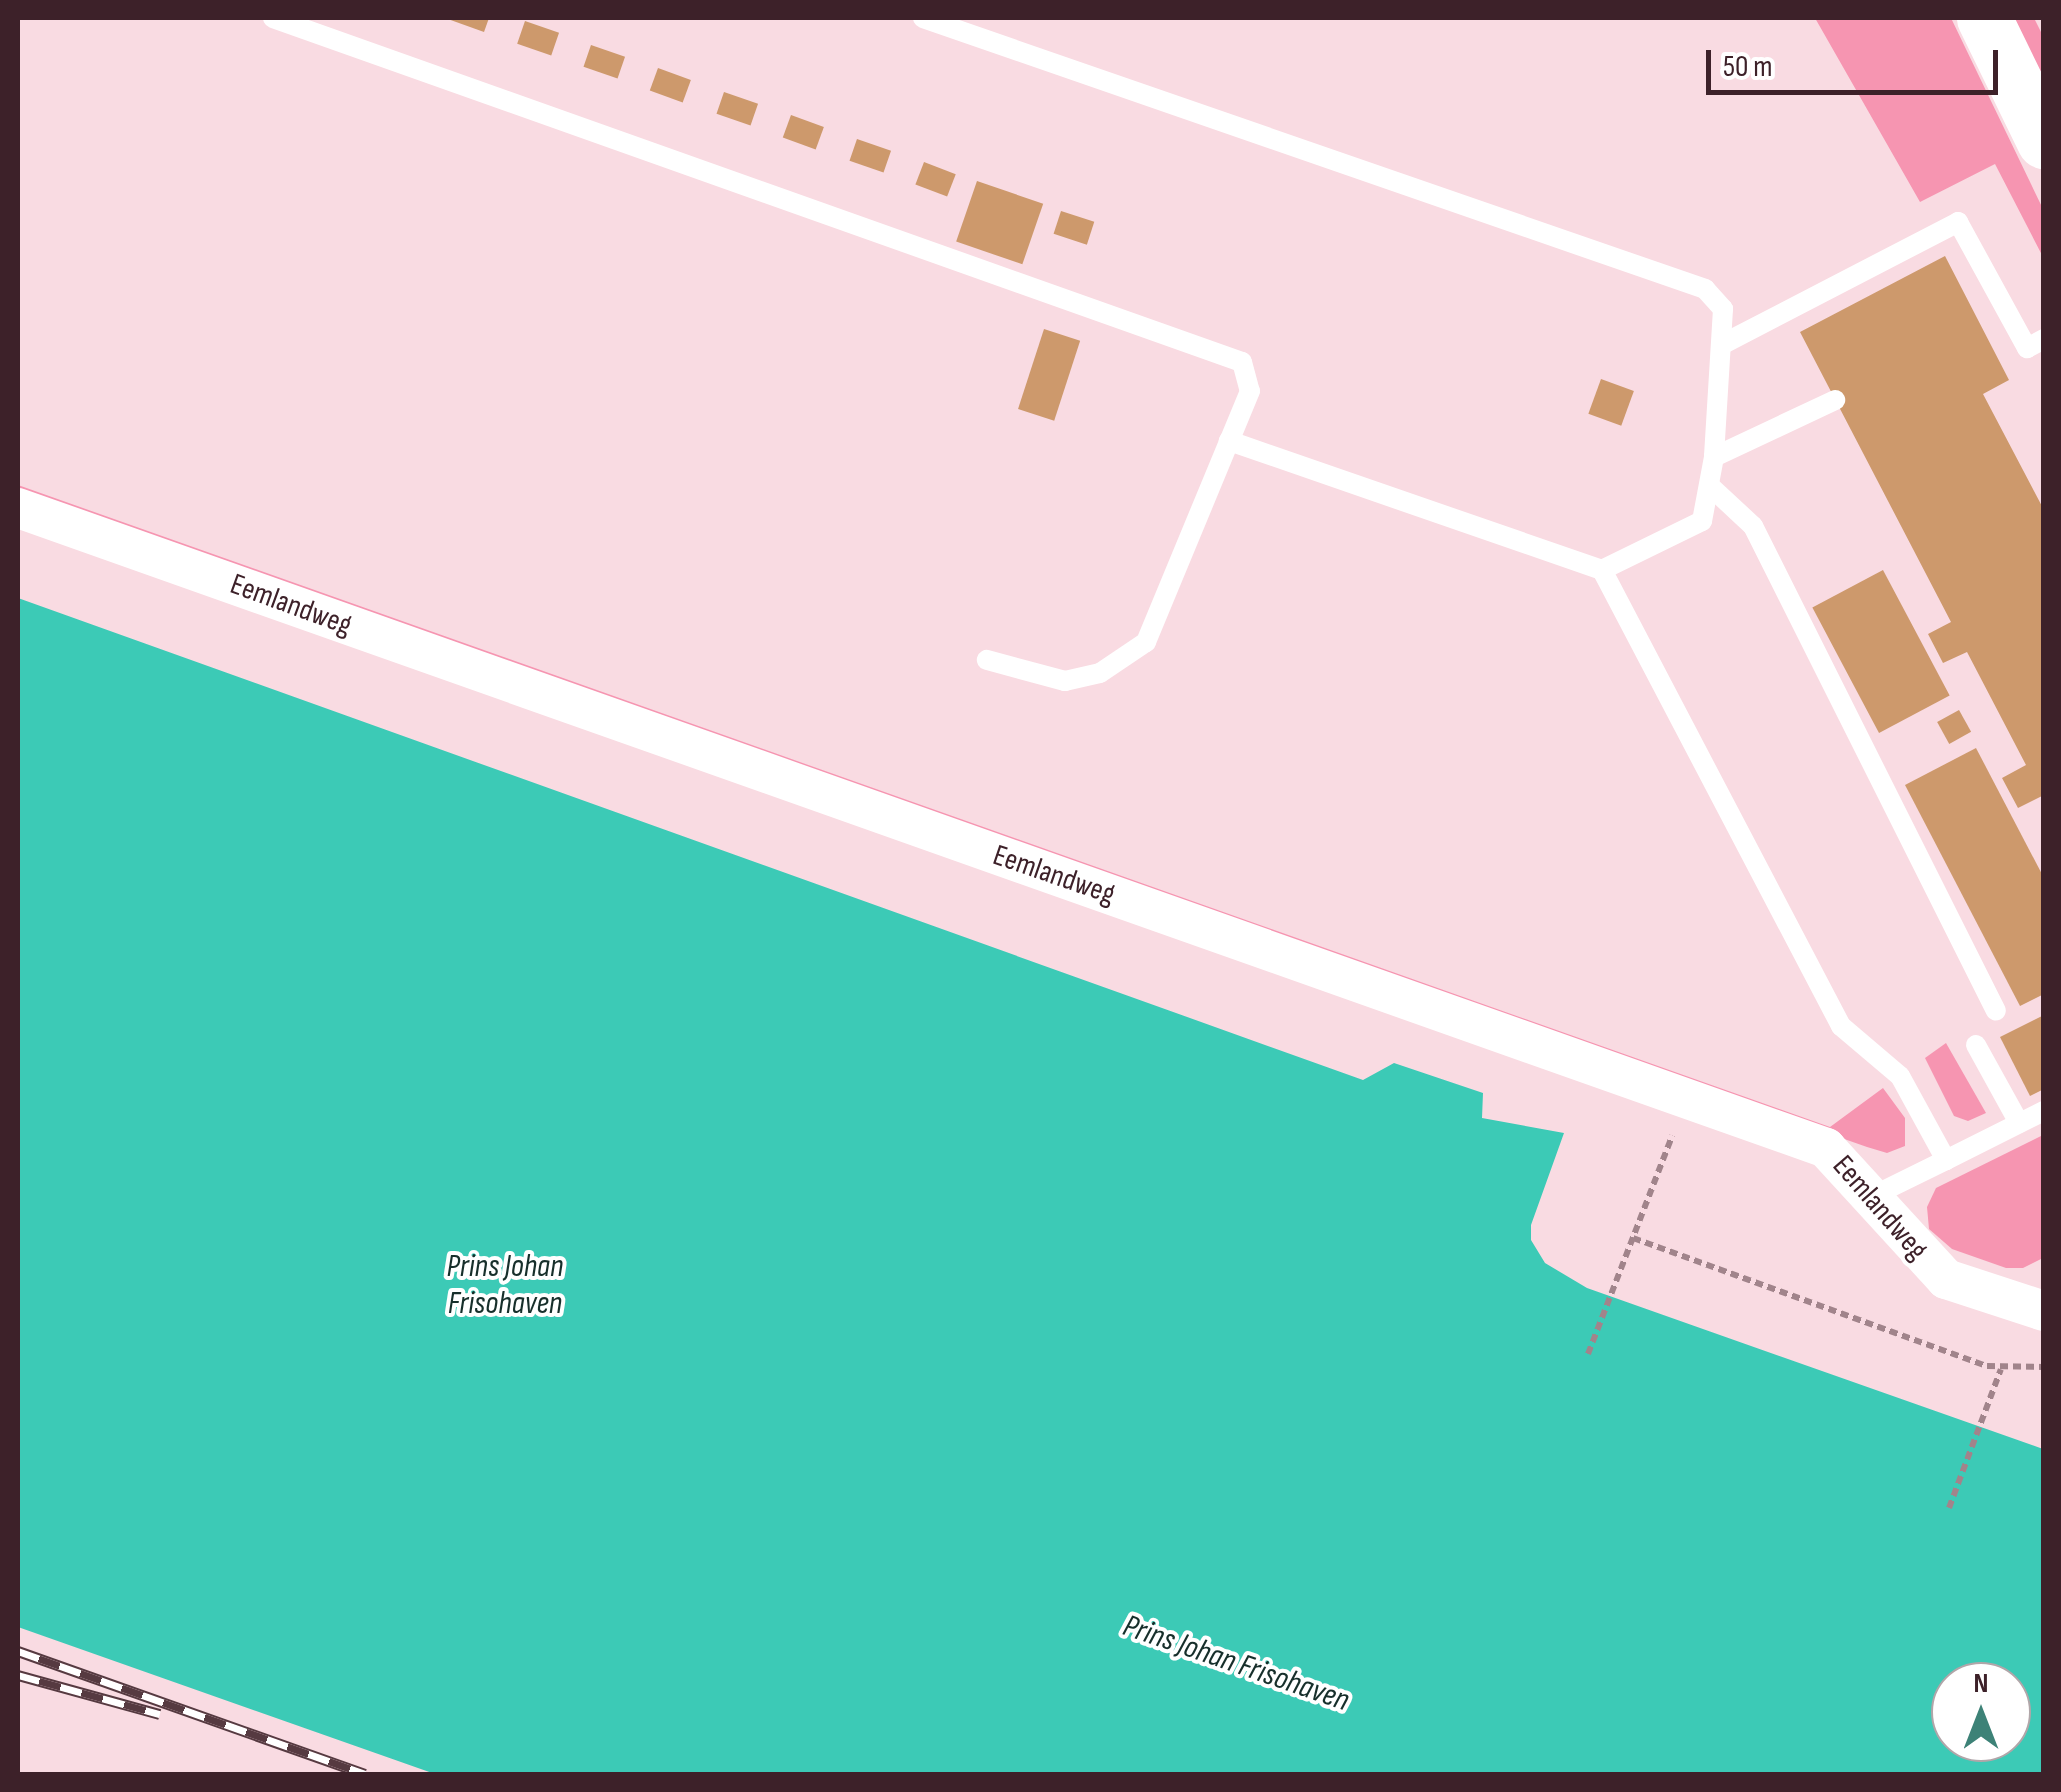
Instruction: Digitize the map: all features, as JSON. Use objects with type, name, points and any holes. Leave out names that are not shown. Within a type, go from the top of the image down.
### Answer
[{"type":"street","points":[[1986,30],[2044,141]]},
{"type":"street","name":"Eemlandweg","points":[[18,508],[1826,1148],[1875,1195],[1946,1280],[2044,1311]]},
{"type":"lane","points":[[273,18],[1230,355],[1250,376],[1250,392],[1146,642],[1100,672],[1064,681],[986,660]]},
{"type":"lane","points":[[924,18],[1705,289],[1723,309],[1724,344],[1714,457],[1702,521],[1602,570]]},
{"type":"lane","points":[[1724,344],[1958,222],[2027,348],[2044,339]]},
{"type":"lane","points":[[1714,457],[1835,400]]},
{"type":"lane","points":[[1229,441],[1602,570],[1841,1026],[1900,1076],[1946,1160]]},
{"type":"lane","points":[[1710,487],[1752,526],[1996,1011]]},
{"type":"lane","points":[[1976,1044],[2019,1124]]},
{"type":"lane","points":[[1875,1195],[2044,1111]]},
{"type":"path","points":[[1588,1354],[1687,1097]]},
{"type":"path","points":[[1633,1238],[2001,1369],[2044,1367]]},
{"type":"path","points":[[1949,1508],[2001,1369]]},
{"type":"shaded area","points":[[1815,18],[1951,18],[2043,209],[2043,257],[1995,164],[1920,202]]},
{"type":"shaded area","points":[[2004,18],[2034,18],[2043,36],[2043,97]]},
{"type":"shaded area","points":[[18,485],[1830,1127],[1883,1088],[1905,1118],[1905,1146],[1887,1153],[1867,1147],[18,496]]},
{"type":"shaded area","points":[[1946,1043],[1986,1113],[1968,1121],[1954,1116],[1925,1058]]},
{"type":"shaded area","points":[[2043,1135],[2043,1258],[2023,1268],[2006,1268],[1952,1249],[1929,1229],[1927,1207],[1936,1188]]},
{"type":"water","name":"Prins Johan Frisohaven","points":[[18,598],[1363,1080],[1394,1063],[1483,1093],[1482,1118],[1564,1133],[1531,1225],[1531,1240],[1545,1263],[1587,1288],[2043,1449],[2043,1774],[435,1774],[18,1627]]},
{"type":"building","points":[[445,18],[489,18],[484,32]]},
{"type":"building","points":[[525,21],[559,33],[551,55],[517,44]]},
{"type":"building","points":[[591,45],[625,57],[618,78],[584,67]]},
{"type":"building","points":[[658,68],[691,80],[683,103],[650,91]]},
{"type":"building","points":[[724,92],[758,104],[751,125],[717,114]]},
{"type":"building","points":[[791,115],[824,127],[816,150],[783,138]]},
{"type":"building","points":[[857,139],[891,151],[884,172],[850,161]]},
{"type":"building","points":[[924,162],[956,174],[947,197],[915,184]]},
{"type":"building","points":[[977,181],[1043,204],[1022,264],[956,242]]},
{"type":"building","points":[[1061,211],[1094,222],[1087,245],[1054,234]]},
{"type":"building","points":[[1945,256],[2009,380],[1983,394],[2044,510],[2044,795],[2018,808],[2002,778],[2026,765],[1967,652],[1943,663],[1928,634],[1951,622],[1800,332]]},
{"type":"building","points":[[1044,329],[1080,341],[1054,421],[1018,409]]},
{"type":"building","points":[[1601,379],[1634,391],[1621,426],[1588,414]]},
{"type":"building","points":[[1883,570],[1950,695],[1879,733],[1812,608]]},
{"type":"building","points":[[1959,710],[1971,732],[1949,744],[1937,722]]},
{"type":"building","points":[[1976,748],[2044,878],[2044,994],[2020,1006],[1905,785]]},
{"type":"building","points":[[2044,1015],[2044,1089],[2030,1096],[2000,1037]]},
{"type":"railway","points":[[18,1651],[365,1774]]},
{"type":"railway","points":[[18,1675],[160,1714]]}]
